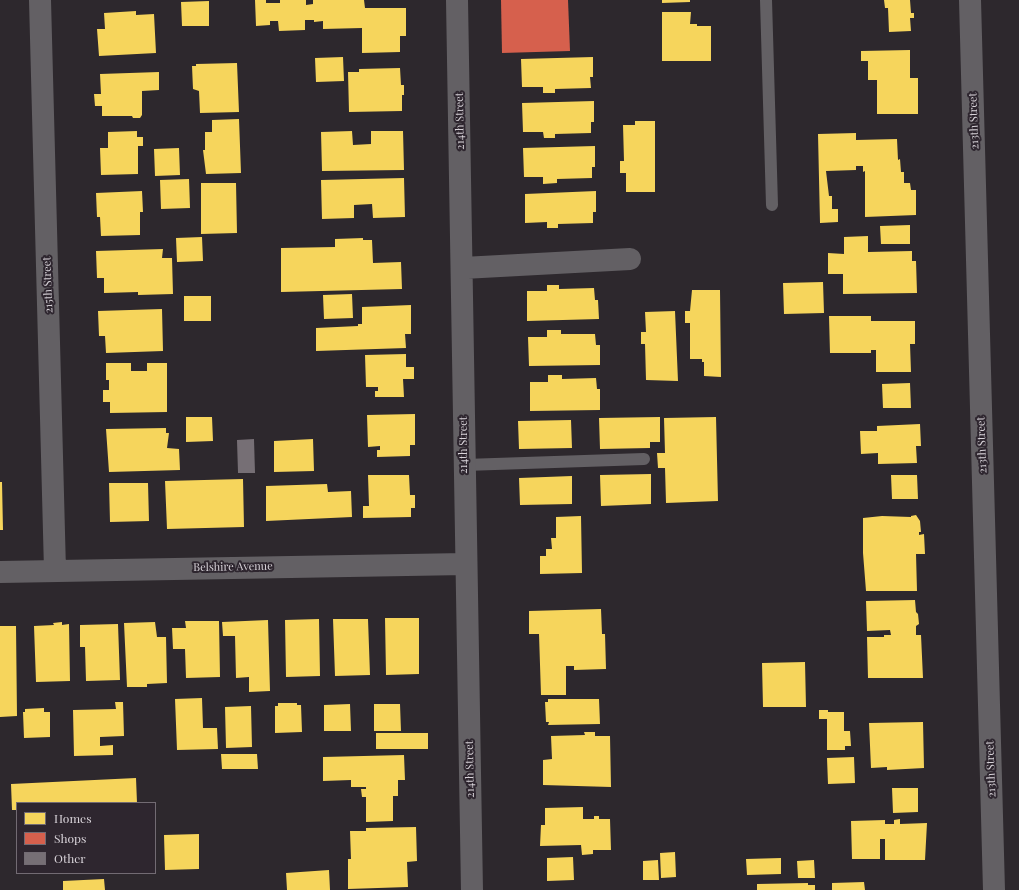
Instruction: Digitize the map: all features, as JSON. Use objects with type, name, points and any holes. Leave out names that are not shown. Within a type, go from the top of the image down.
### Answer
[{"type":"street","name":"215th Street","points":[[40,0],[55,570]]},
{"type":"street","name":"214th Street","points":[[457,0],[463,268],[465,564],[472,890]]},
{"type":"street","name":"213th Street","points":[[970,0],[994,890]]},
{"type":"street","points":[[463,268],[630,259]]},
{"type":"street","name":"Belshire Avenue","points":[[0,572],[465,564]]},
{"type":"lane","points":[[766,0],[772,205]]},
{"type":"lane","points":[[465,465],[644,459]]},
{"type":"building: Homes","points":[[255,0],[266,0],[266,3],[280,3],[280,0],[306,0],[306,5],[313,4],[313,0],[364,0],[365,8],[406,8],[406,36],[400,36],[400,52],[362,53],[362,28],[323,29],[323,21],[314,22],[314,20],[305,20],[305,30],[279,31],[278,21],[270,21],[270,25],[256,26]]},
{"type":"building: Homes","points":[[662,0],[690,0],[690,2],[662,3]]},
{"type":"building: Homes","points":[[884,0],[910,0],[911,13],[914,13],[914,18],[910,18],[911,31],[889,32],[888,8],[885,8]]},
{"type":"building: Homes","points":[[209,1],[209,26],[182,26],[181,2]]},
{"type":"building: Homes","points":[[136,11],[136,15],[154,14],[156,53],[99,56],[97,29],[105,29],[104,13]]},
{"type":"building: Homes","points":[[662,12],[691,12],[690,24],[697,24],[697,26],[711,26],[711,61],[662,61]]},
{"type":"building: Homes","points":[[910,50],[910,78],[918,78],[918,114],[877,114],[877,80],[868,80],[868,61],[861,61],[861,51]]},
{"type":"building: Homes","points":[[343,57],[344,81],[316,82],[315,58]]},
{"type":"building: Homes","points":[[593,57],[593,77],[590,77],[591,88],[555,89],[555,93],[543,93],[543,87],[522,87],[521,59]]},
{"type":"building: Homes","points":[[237,63],[239,112],[200,113],[199,91],[193,89],[192,66],[196,66],[196,64]]},
{"type":"building: Homes","points":[[400,68],[401,85],[404,85],[404,95],[402,95],[402,111],[349,112],[348,72],[359,72],[359,69]]},
{"type":"building: Homes","points":[[159,72],[159,90],[142,91],[142,115],[140,118],[133,118],[132,116],[102,116],[102,106],[95,106],[94,94],[101,94],[100,74]]},
{"type":"building: Homes","points":[[594,101],[594,122],[591,122],[591,133],[555,134],[555,138],[544,138],[543,132],[523,132],[522,103]]},
{"type":"building: Homes","points":[[239,119],[241,173],[206,174],[203,150],[205,150],[205,132],[212,132],[212,120]]},
{"type":"building: Homes","points":[[635,121],[655,121],[655,192],[626,192],[626,173],[620,173],[620,161],[624,161],[623,125],[635,125]]},
{"type":"building: Homes","points":[[137,131],[137,137],[143,137],[143,146],[138,146],[138,174],[101,175],[100,148],[108,148],[108,132]]},
{"type":"building: Homes","points":[[352,131],[353,145],[371,144],[371,131],[403,131],[404,170],[322,171],[321,132]]},
{"type":"building: Homes","points":[[856,133],[856,140],[897,139],[898,160],[900,159],[901,172],[904,172],[904,183],[910,183],[911,190],[916,190],[916,215],[865,217],[865,171],[863,172],[863,166],[856,166],[856,170],[826,171],[829,196],[832,196],[832,209],[838,209],[838,222],[820,223],[818,134]]},
{"type":"building: Homes","points":[[595,146],[595,167],[592,167],[592,178],[557,179],[557,183],[543,184],[543,177],[524,177],[523,148]]},
{"type":"building: Homes","points":[[179,148],[180,175],[155,176],[154,149]]},
{"type":"building: Homes","points":[[404,178],[405,217],[373,218],[372,204],[354,205],[354,218],[322,219],[321,180]]},
{"type":"building: Homes","points":[[189,179],[190,208],[161,209],[160,180]]},
{"type":"building: Homes","points":[[201,183],[236,183],[237,233],[201,234]]},
{"type":"building: Homes","points":[[142,191],[143,212],[140,212],[140,235],[101,236],[100,217],[97,217],[96,193]]},
{"type":"building: Homes","points":[[596,191],[596,212],[593,212],[593,223],[558,224],[558,228],[547,228],[547,222],[525,223],[525,194]]},
{"type":"building: Homes","points":[[910,225],[910,244],[881,244],[880,226]]},
{"type":"building: Homes","points":[[868,236],[868,252],[912,251],[912,261],[916,261],[917,293],[843,294],[843,274],[828,274],[828,253],[844,254],[844,237]]},
{"type":"building: Homes","points":[[202,237],[203,261],[177,262],[176,238]]},
{"type":"building: Homes","points":[[363,238],[363,240],[372,240],[373,263],[401,262],[402,289],[281,292],[281,248],[335,247],[335,239]]},
{"type":"building: Homes","points":[[163,249],[162,258],[172,258],[173,294],[138,295],[138,292],[104,293],[104,278],[97,278],[96,251]]},
{"type":"building: Homes","points":[[823,282],[824,313],[784,314],[783,283]]},
{"type":"building: Homes","points":[[547,285],[559,285],[559,289],[594,288],[595,300],[598,300],[599,319],[527,321],[527,291],[547,291]]},
{"type":"building: Homes","points":[[692,290],[720,290],[721,377],[704,376],[704,362],[702,362],[702,359],[690,359],[690,323],[685,323],[685,311],[690,311]]},
{"type":"building: Homes","points":[[352,294],[353,318],[324,319],[323,295]]},
{"type":"building: Homes","points":[[184,296],[211,296],[211,321],[184,321]]},
{"type":"building: Homes","points":[[411,305],[411,334],[405,334],[406,348],[316,351],[316,328],[358,326],[358,324],[362,324],[362,307]]},
{"type":"building: Homes","points":[[162,309],[163,351],[106,353],[105,336],[99,336],[98,311]]},
{"type":"building: Homes","points":[[675,311],[678,381],[646,380],[645,344],[641,344],[641,332],[646,332],[645,312]]},
{"type":"building: Homes","points":[[829,316],[871,316],[871,321],[915,321],[915,344],[910,344],[911,372],[876,372],[876,350],[871,350],[871,353],[830,353]]},
{"type":"building: Homes","points":[[547,330],[561,330],[561,334],[595,334],[596,345],[600,345],[600,365],[529,366],[528,337],[547,337]]},
{"type":"building: Homes","points":[[406,354],[406,367],[414,367],[414,379],[403,379],[404,397],[375,397],[375,391],[378,391],[378,387],[366,387],[365,355]]},
{"type":"building: Homes","points":[[106,363],[131,363],[131,371],[147,371],[147,363],[167,363],[167,412],[110,413],[110,402],[103,402],[103,390],[109,390],[109,380],[106,380]]},
{"type":"building: Homes","points":[[548,375],[562,375],[562,379],[596,378],[597,389],[600,389],[600,410],[530,411],[530,382],[548,382]]},
{"type":"building: Homes","points":[[910,383],[911,408],[883,408],[882,384]]},
{"type":"building: Homes","points":[[415,414],[415,445],[410,445],[410,456],[377,457],[377,450],[380,450],[380,446],[368,447],[367,415]]},
{"type":"building: Homes","points":[[186,417],[212,417],[213,441],[186,442]]},
{"type":"building: Homes","points":[[660,417],[660,442],[650,442],[650,448],[600,449],[599,418]]},
{"type":"building: Homes","points":[[716,417],[718,501],[666,503],[665,468],[658,468],[657,453],[665,453],[664,418]]},
{"type":"building: Homes","points":[[571,420],[572,448],[519,449],[518,421]]},
{"type":"building: Homes","points":[[920,424],[921,446],[916,446],[917,463],[878,464],[878,453],[861,454],[860,431],[877,431],[877,426]]},
{"type":"building: Homes","points":[[166,428],[166,433],[169,433],[167,448],[179,449],[180,470],[109,472],[106,429]]},
{"type":"building: Homes","points":[[313,439],[314,471],[274,472],[274,441]]},
{"type":"building: Homes","points":[[651,474],[651,504],[601,506],[600,475]]},
{"type":"building: Homes","points":[[368,475],[409,475],[410,495],[415,495],[415,508],[411,508],[411,517],[363,518],[363,506],[369,506]]},
{"type":"building: Homes","points":[[891,475],[917,475],[918,499],[892,499]]},
{"type":"building: Homes","points":[[572,476],[572,504],[520,505],[519,478]]},
{"type":"building: Homes","points":[[243,479],[244,527],[167,529],[165,481]]},
{"type":"building: Homes","points":[[0,482],[2,482],[3,530],[0,530]]},
{"type":"building: Homes","points":[[109,483],[148,483],[149,521],[110,522]]},
{"type":"building: Homes","points":[[327,484],[328,492],[351,491],[352,517],[266,521],[266,486]]},
{"type":"building: Homes","points":[[916,515],[920,521],[921,532],[919,532],[919,535],[924,534],[925,554],[916,554],[917,591],[866,591],[863,553],[863,518],[882,516],[911,517]]},
{"type":"building: Homes","points":[[581,516],[582,573],[540,574],[540,556],[546,556],[546,549],[552,549],[551,538],[556,538],[556,517]]},
{"type":"building: Homes","points":[[915,600],[919,624],[916,626],[916,635],[921,635],[923,678],[868,678],[867,637],[884,637],[884,635],[891,635],[890,630],[867,631],[866,601]]},
{"type":"building: Homes","points":[[601,609],[602,634],[605,634],[606,669],[574,670],[574,666],[566,666],[566,695],[541,695],[539,634],[529,634],[529,611]]},
{"type":"building: Homes","points":[[385,618],[419,618],[419,674],[386,675]]},
{"type":"building: Homes","points":[[319,619],[320,676],[286,677],[285,620]]},
{"type":"building: Homes","points":[[333,619],[368,619],[370,675],[335,676]]},
{"type":"building: Homes","points":[[268,620],[270,691],[249,692],[249,677],[236,678],[235,636],[223,636],[222,622]]},
{"type":"building: Homes","points":[[185,621],[219,621],[220,677],[186,678],[185,649],[173,649],[172,628],[186,628]]},
{"type":"building: Homes","points":[[62,622],[62,625],[69,624],[70,681],[36,682],[34,626],[54,625],[53,623]]},
{"type":"building: Homes","points":[[155,622],[157,637],[166,637],[167,683],[147,684],[147,687],[127,687],[124,623]]},
{"type":"building: Homes","points":[[118,624],[120,680],[86,681],[85,647],[80,647],[80,625]]},
{"type":"building: Homes","points":[[0,626],[16,626],[17,716],[0,717]]},
{"type":"building: Homes","points":[[805,662],[806,707],[763,707],[762,663]]},
{"type":"building: Homes","points":[[202,698],[203,728],[217,728],[218,749],[177,750],[175,699]]},
{"type":"building: Homes","points":[[548,699],[599,699],[600,724],[548,725],[549,722],[546,722],[545,702],[548,702]]},
{"type":"building: Homes","points":[[115,702],[123,702],[124,736],[100,737],[100,746],[113,745],[113,755],[74,756],[73,710],[116,709]]},
{"type":"building: Homes","points":[[278,703],[297,703],[297,705],[301,705],[302,732],[275,733],[275,706],[278,706]]},
{"type":"building: Homes","points":[[350,704],[351,731],[324,731],[324,705]]},
{"type":"building: Homes","points":[[374,704],[400,704],[401,731],[374,731]]},
{"type":"building: Homes","points":[[251,706],[252,747],[226,748],[225,707]]},
{"type":"building: Homes","points":[[44,708],[44,712],[50,712],[50,737],[24,738],[23,712],[25,712],[25,709]]},
{"type":"building: Homes","points":[[819,710],[828,710],[828,712],[844,712],[844,731],[850,731],[851,746],[845,746],[845,750],[827,750],[827,719],[819,719]]},
{"type":"building: Homes","points":[[923,722],[924,768],[887,770],[887,767],[871,768],[869,723]]},
{"type":"building: Homes","points":[[584,732],[595,732],[595,736],[610,736],[611,787],[543,785],[543,760],[552,759],[551,736],[585,735]]},
{"type":"building: Homes","points":[[376,733],[428,733],[428,749],[376,749]]},
{"type":"building: Homes","points":[[221,754],[257,754],[258,769],[222,769]]},
{"type":"building: Homes","points":[[404,755],[405,780],[398,780],[398,796],[393,796],[393,821],[366,822],[366,797],[362,797],[361,789],[366,789],[366,787],[351,787],[351,780],[323,781],[323,757]]},
{"type":"building: Homes","points":[[854,757],[855,783],[828,784],[827,758]]},
{"type":"building: Homes","points":[[136,778],[137,802],[16,802],[16,810],[12,810],[11,784]]},
{"type":"building: Homes","points":[[892,788],[918,788],[918,812],[893,813]]},
{"type":"building: Homes","points":[[583,807],[583,819],[594,819],[594,816],[599,816],[599,819],[610,819],[611,850],[593,850],[593,854],[582,855],[581,845],[540,846],[541,825],[545,825],[545,808]]},
{"type":"building: Homes","points":[[900,819],[900,824],[927,823],[925,860],[885,860],[885,839],[880,839],[880,859],[852,859],[851,821],[885,820],[885,824],[894,824],[894,820]]},
{"type":"building: Homes","points":[[416,827],[417,861],[407,862],[408,887],[348,889],[348,859],[351,859],[350,831],[366,831],[366,828]]},
{"type":"building: Homes","points":[[199,834],[199,869],[165,870],[164,835]]},
{"type":"building: Homes","points":[[675,852],[676,877],[661,878],[660,853]]},
{"type":"building: Homes","points":[[573,857],[574,880],[547,881],[547,858]]},
{"type":"building: Homes","points":[[781,858],[781,874],[747,875],[746,859]]},
{"type":"building: Homes","points":[[658,860],[659,880],[643,880],[643,861]]},
{"type":"building: Homes","points":[[814,860],[815,878],[798,878],[797,861]]},
{"type":"building: Homes","points":[[329,870],[330,890],[287,890],[286,873]]},
{"type":"building: Homes","points":[[104,879],[105,890],[63,890],[63,881]]},
{"type":"building: Homes","points":[[864,882],[865,890],[832,890],[832,883]]},
{"type":"building: Homes","points":[[808,883],[808,885],[815,885],[815,890],[757,890],[757,884]]},
{"type":"building: Shops","points":[[501,0],[568,0],[570,51],[502,53]]},
{"type":"building: Other","points":[[254,439],[255,473],[238,473],[237,440]]}]
